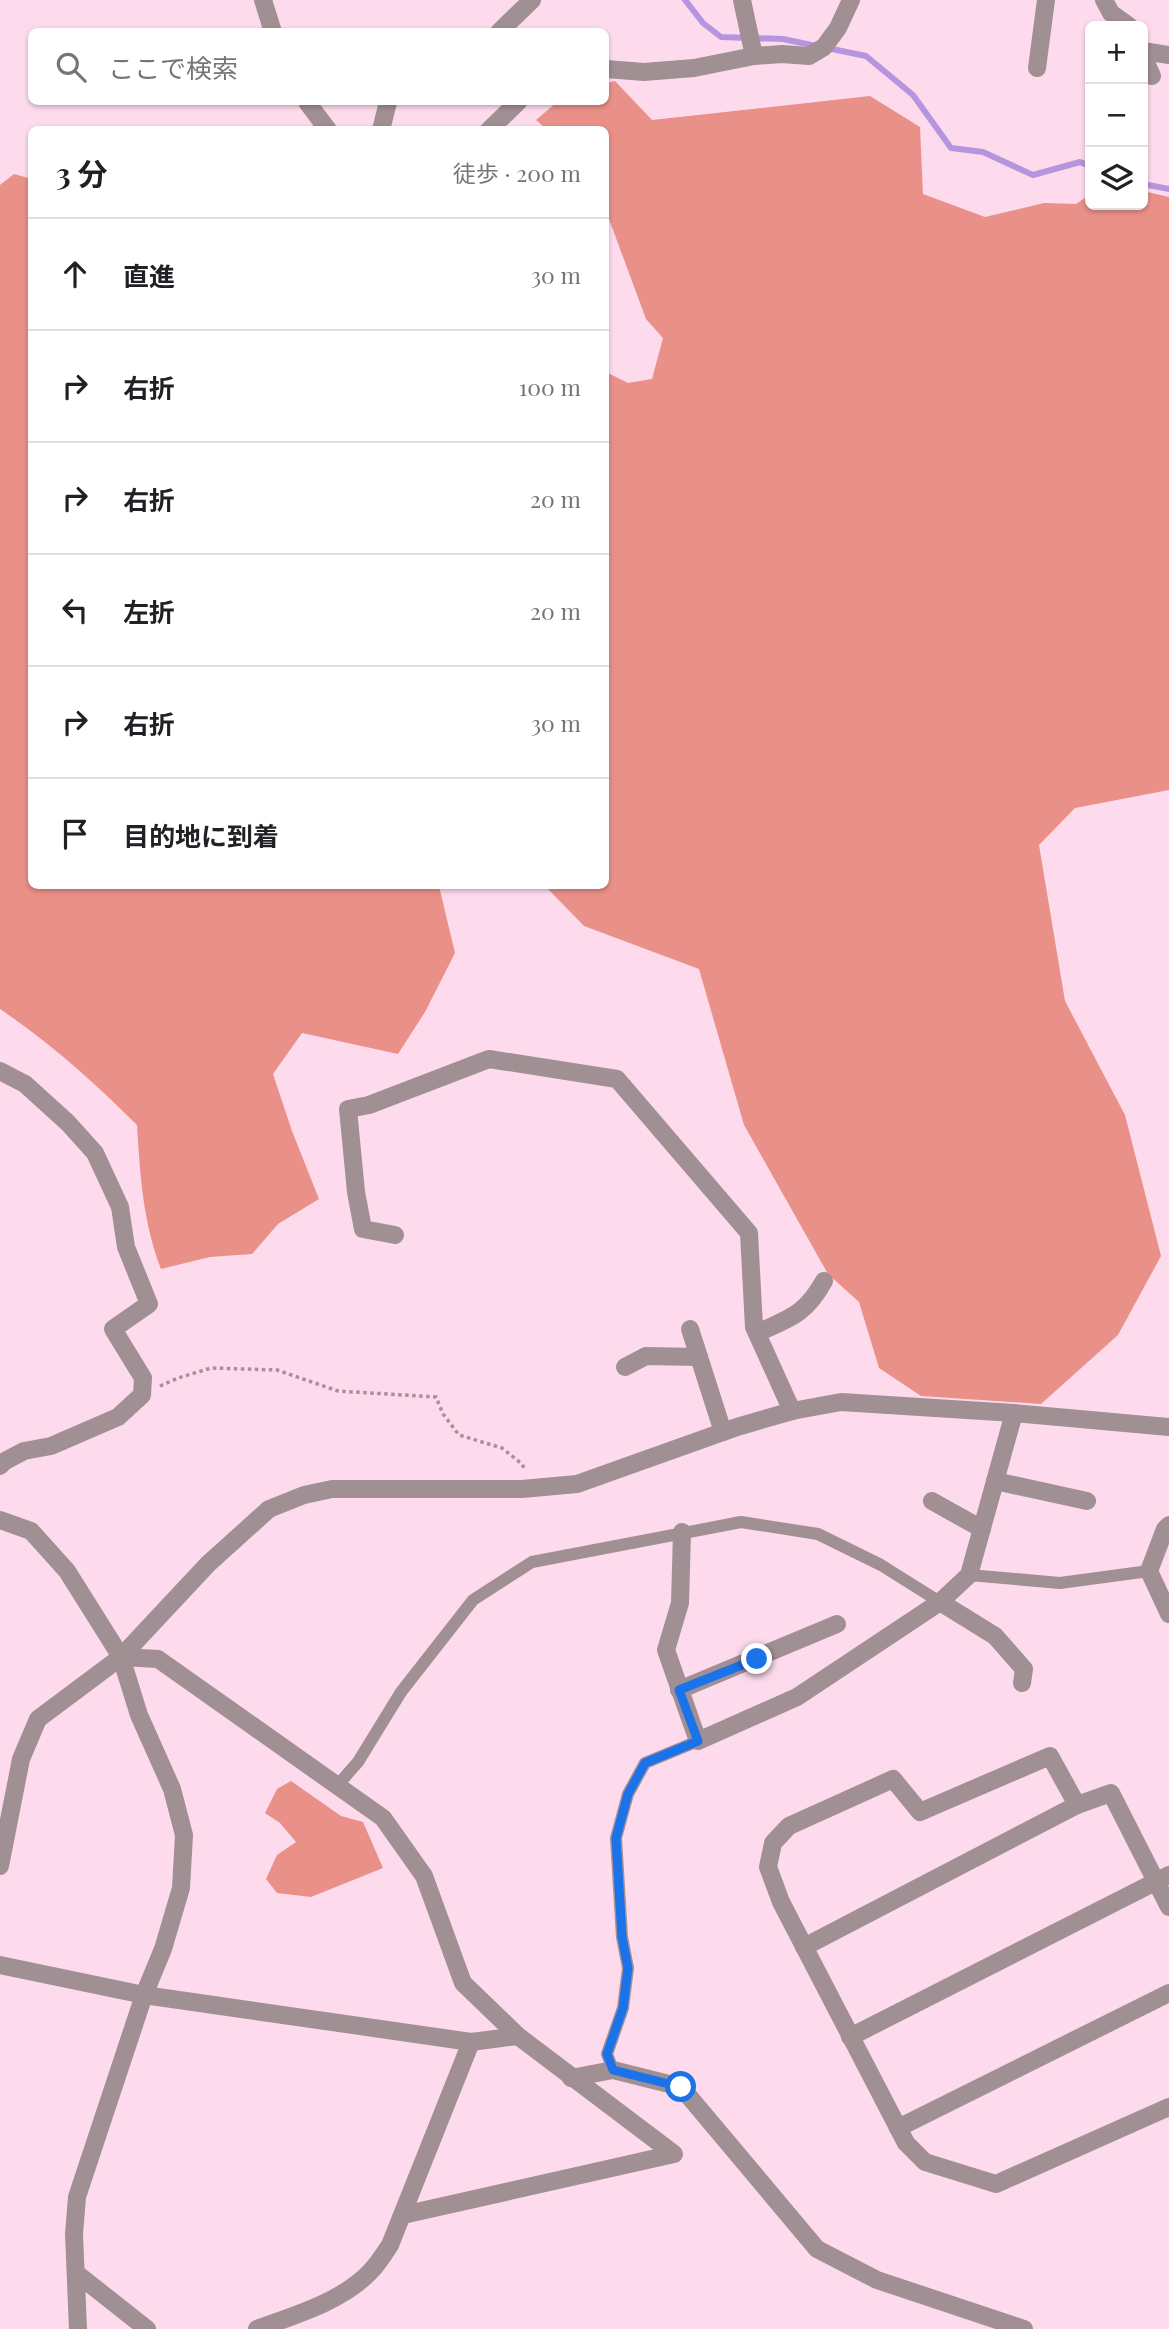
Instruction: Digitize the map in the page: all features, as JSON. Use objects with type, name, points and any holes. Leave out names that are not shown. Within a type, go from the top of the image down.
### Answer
[{"type":"street","points":[[263,0],[272,28]]},
{"type":"street","points":[[503,28],[532,0]]},
{"type":"street","points":[[742,0],[754,56]]},
{"type":"street","points":[[609,69],[644,72],[694,68],[754,56],[809,56],[824,47],[838,28],[851,0]]},
{"type":"street","points":[[1037,68],[1046,0]]},
{"type":"street","points":[[1104,0],[1111,13],[1122,21]]},
{"type":"street","points":[[1148,54],[1169,55]]},
{"type":"street","points":[[1148,66],[1152,76]]},
{"type":"street","points":[[309,105],[325,126]]},
{"type":"street","points":[[382,126],[387,105]]},
{"type":"street","points":[[493,126],[515,105]]},
{"type":"street","points":[[395,1236],[363,1228],[356,1192],[348,1109],[369,1105],[489,1059],[617,1079],[750,1233],[754,1327],[792,1411]]},
{"type":"street","points":[[0,1072],[25,1084],[95,1153],[120,1207],[126,1247],[149,1304],[113,1329],[144,1378],[142,1395],[118,1417],[51,1446],[24,1451],[0,1466]]},
{"type":"street","points":[[757,1333],[800,1314],[814,1299],[824,1281]]},
{"type":"street","points":[[690,1329],[723,1432]]},
{"type":"street","points":[[625,1367],[646,1356],[699,1357]]},
{"type":"street","points":[[0,1866],[21,1759],[38,1719],[121,1657],[208,1564],[269,1509],[304,1495],[332,1489],[527,1489],[577,1484],[723,1432],[792,1411],[841,1402],[1014,1413],[1169,1427]]},
{"type":"street","points":[[682,1532],[680,1603],[666,1650],[698,1741],[797,1696],[940,1602],[970,1575],[1014,1413]]},
{"type":"street","points":[[995,1481],[1087,1501]]},
{"type":"street","points":[[932,1501],[982,1529]]},
{"type":"street","points":[[0,1520],[31,1531],[67,1571],[121,1657],[139,1714],[172,1790],[184,1835],[181,1888],[163,1949],[144,1995],[77,2197],[74,2234],[78,2329]]},
{"type":"street","points":[[1169,1525],[1149,1571],[1169,1614]]},
{"type":"street","points":[[940,1602],[995,1636],[1024,1670],[1022,1683]]},
{"type":"street","points":[[679,1690],[837,1624]]},
{"type":"street","points":[[121,1657],[158,1659],[383,1818],[424,1875],[463,1983],[518,2036],[674,2154],[403,2215]]},
{"type":"street","points":[[1076,1805],[1050,1756],[920,1812],[893,1779],[789,1826],[773,1843],[768,1867],[781,1902],[898,2128],[906,2143],[925,2162],[996,2184],[1169,2107]]},
{"type":"street","points":[[804,1947],[1076,1805],[1111,1793],[1162,1879],[1169,1907]]},
{"type":"street","points":[[850,2037],[1162,1879]]},
{"type":"street","points":[[0,1965],[144,1995],[471,2042],[518,2036]]},
{"type":"street","points":[[898,2128],[1169,1993]]},
{"type":"street","points":[[257,2329],[304,2312],[346,2291],[377,2263],[390,2245],[403,2215],[471,2042]]},
{"type":"street","points":[[571,2078],[613,2070],[681,2087],[817,2249],[877,2280],[1024,2329]]},
{"type":"street","points":[[76,2273],[147,2329]]},
{"type":"lane","points":[[336,1787],[358,1762],[401,1692],[473,1600],[532,1562],[741,1522],[818,1534],[881,1565],[940,1602]]},
{"type":"lane","points":[[970,1575],[1060,1583],[1149,1571]]},
{"type":"lane","points":[[613,2070],[607,2054],[623,2008],[628,1968],[622,1937],[616,1838],[628,1794],[645,1763],[698,1741]]},
{"type":"path","points":[[142,1395],[178,1378],[211,1368],[277,1370],[338,1391],[436,1397],[443,1414],[459,1435],[502,1448],[522,1464],[526,1473],[527,1489]]},
{"type":"shaded area","points":[[615,81],[652,120],[870,96],[920,127],[923,194],[985,217],[1044,203],[1076,204],[1085,198],[1085,210],[1148,210],[1148,192],[1169,197],[1169,790],[1075,808],[1039,845],[1065,1001],[1125,1115],[1161,1256],[1118,1335],[1041,1404],[921,1396],[879,1368],[859,1302],[828,1274],[744,1125],[699,969],[584,926],[548,889],[609,889],[609,374],[628,383],[652,379],[663,338],[646,319],[609,219],[609,126],[543,126],[536,120],[554,105],[609,105],[609,82]]},
{"type":"shaded area","points":[[14,174],[28,178],[28,889],[440,889],[455,953],[425,1012],[398,1054],[302,1033],[273,1074],[319,1199],[278,1224],[252,1254],[210,1257],[161,1269],[146,1216],[137,1125],[71,1064],[0,1009],[0,185]]},
{"type":"shaded area","points":[[291,1781],[341,1816],[363,1822],[383,1868],[311,1897],[277,1893],[266,1879],[277,1855],[296,1842],[280,1823],[265,1813],[277,1789]]},
{"type":"waterway","points":[[685,0],[703,23],[721,37],[783,39],[816,46]]},
{"type":"waterway","points":[[827,48],[866,56],[913,95],[951,148],[983,152],[1033,175],[1080,162],[1085,164]]},
{"type":"waterway","points":[[1148,185],[1169,189]]},
{"type":"route","points":[[681,2087],[613,2070],[607,2054],[623,2008],[628,1968],[622,1937],[616,1838],[628,1794],[645,1763],[698,1741],[679,1690],[757,1659]]}]
